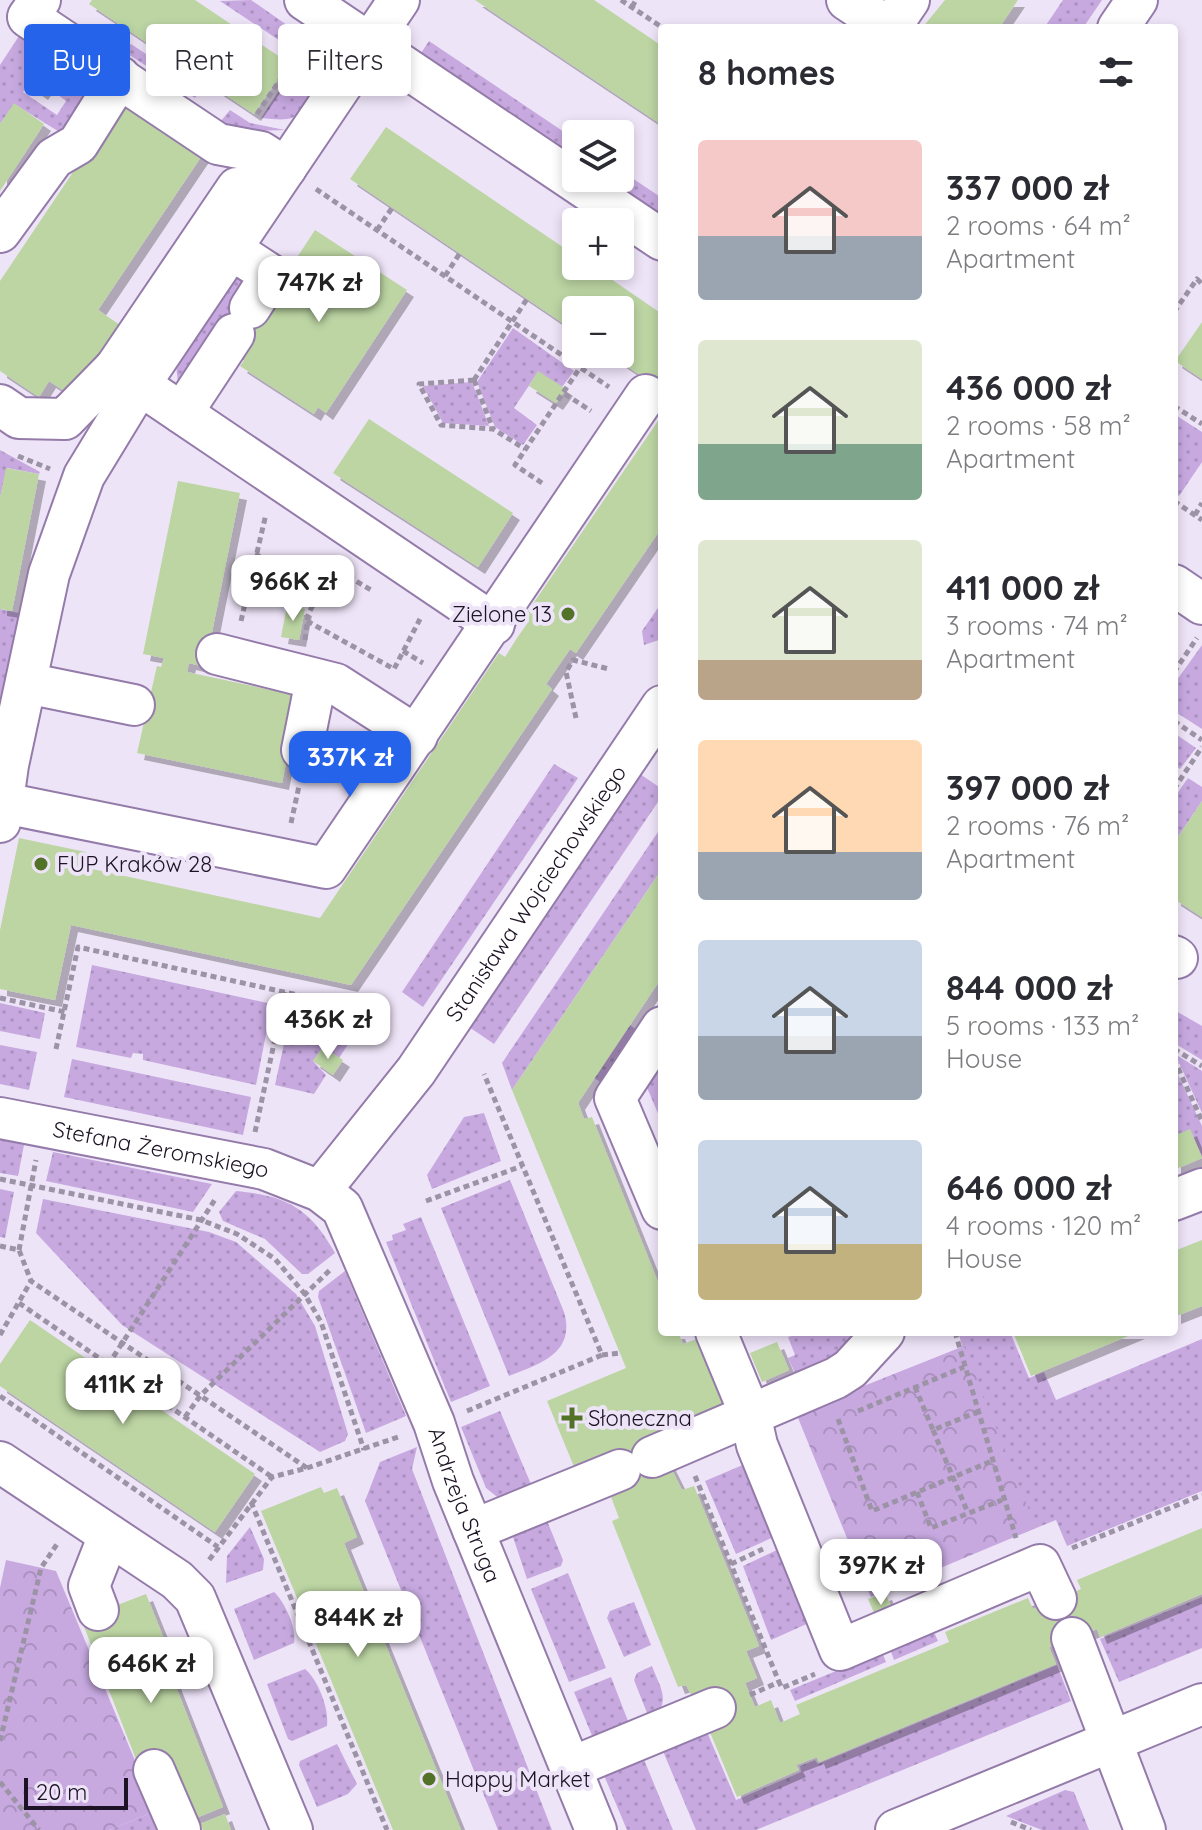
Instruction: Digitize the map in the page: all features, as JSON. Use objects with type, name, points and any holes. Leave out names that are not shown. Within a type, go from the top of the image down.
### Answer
[{"type":"street","points":[[305,0],[341,24]]},
{"type":"street","points":[[382,24],[399,0]]},
{"type":"street","points":[[847,0],[884,24]]},
{"type":"street","points":[[893,24],[909,0]]},
{"type":"street","points":[[1121,24],[1137,0]]},
{"type":"street","points":[[34,8],[54,24]]},
{"type":"street","points":[[411,71],[658,237]]},
{"type":"street","points":[[130,84],[218,144],[261,152],[291,182]]},
{"type":"street","points":[[0,232],[54,158],[78,144],[108,96]]},
{"type":"street","points":[[0,405],[19,418],[65,419],[127,376],[231,249],[291,182],[339,96]]},
{"type":"street","points":[[291,182],[237,188],[127,376],[75,494],[49,574],[8,765],[2,812],[326,868],[494,624],[632,394]]},
{"type":"street","points":[[182,413],[271,275],[231,249]]},
{"type":"street","points":[[127,376],[494,624]]},
{"type":"street","points":[[1178,588],[1202,604]]},
{"type":"street","points":[[217,654],[310,665],[417,736]]},
{"type":"street","points":[[302,750],[310,665]]},
{"type":"street","points":[[26,683],[134,705]]},
{"type":"street","name":"Stanisława Wojciechowskiego","points":[[320,1191],[416,1071],[656,727]]},
{"type":"street","points":[[658,1033],[615,1098],[658,1200]]},
{"type":"street","name":"Stefana Żeromskiego","points":[[0,1118],[140,1147],[239,1162],[320,1191]]},
{"type":"street","points":[[1178,1198],[1202,1189]]},
{"type":"street","name":"Andrzeja Struga","points":[[320,1191],[336,1201],[354,1228],[596,1830]]},
{"type":"street","points":[[718,1336],[750,1414],[757,1445],[840,1650],[1037,1567]]},
{"type":"street","points":[[473,1530],[844,1373],[880,1336]]},
{"type":"street","points":[[0,1462],[187,1589],[201,1607],[292,1830]]},
{"type":"street","points":[[98,1610],[89,1586],[109,1535]]},
{"type":"street","points":[[1072,1638],[1145,1830]]},
{"type":"street","points":[[570,1768],[732,1702]]},
{"type":"street","points":[[896,1830],[1202,1704]]},
{"type":"street","points":[[154,1770],[180,1830]]},
{"type":"path","points":[[621,0],[658,25]]},
{"type":"path","points":[[632,7],[636,0]]},
{"type":"path","points":[[253,119],[278,82]]},
{"type":"path","points":[[291,182],[377,230],[562,356]]},
{"type":"path","points":[[377,230],[392,208]]},
{"type":"path","points":[[445,276],[460,253]]},
{"type":"path","points":[[1178,307],[1199,282],[1202,272]]},
{"type":"path","points":[[474,380],[527,299]]},
{"type":"path","points":[[552,490],[515,465],[580,368],[632,394]]},
{"type":"path","points":[[474,380],[419,384],[441,425],[493,429],[525,449]]},
{"type":"path","points":[[474,380],[493,429]]},
{"type":"path","points":[[565,394],[594,414]]},
{"type":"path","points":[[1178,409],[1202,424]]},
{"type":"path","points":[[13,454],[59,471]]},
{"type":"path","points":[[1195,515],[1202,503]]},
{"type":"path","points":[[1178,504],[1202,520]]},
{"type":"path","points":[[241,623],[269,505]]},
{"type":"path","points":[[255,554],[319,590]]},
{"type":"path","points":[[310,665],[307,621],[337,557]]},
{"type":"path","points":[[307,621],[394,669],[427,607]]},
{"type":"path","points":[[1178,665],[1202,630]]},
{"type":"path","points":[[566,655],[573,660],[609,669]]},
{"type":"path","points":[[573,660],[566,672],[576,718]]},
{"type":"path","points":[[558,667],[566,672]]},
{"type":"path","points":[[1178,724],[1202,740]]},
{"type":"path","points":[[1178,783],[1202,747]]},
{"type":"path","points":[[287,838],[300,782],[302,750]]},
{"type":"path","points":[[56,1049],[78,947],[376,1012]]},
{"type":"path","points":[[253,1142],[285,992]]},
{"type":"path","points":[[0,998],[65,1012]]},
{"type":"path","points":[[1178,1051],[1202,1066]]},
{"type":"path","points":[[1178,1068],[1202,1121]]},
{"type":"path","points":[[484,1074],[602,1355]]},
{"type":"path","points":[[39,1148],[19,1250],[31,1281],[307,1468]]},
{"type":"path","points":[[426,1201],[522,1166]]},
{"type":"path","points":[[0,1179],[201,1220],[237,1234],[275,1259],[304,1293],[321,1322],[364,1450]]},
{"type":"path","points":[[108,1365],[217,1196]]},
{"type":"path","points":[[0,1246],[19,1250]]},
{"type":"path","points":[[185,1417],[200,1396],[304,1293],[341,1261]]},
{"type":"path","points":[[0,1335],[31,1281]]},
{"type":"path","points":[[19,1303],[272,1477]]},
{"type":"path","points":[[956,1336],[1003,1500],[1037,1567]]},
{"type":"path","points":[[456,1415],[602,1355],[620,1353]]},
{"type":"path","points":[[964,1367],[835,1421],[872,1511],[992,1461]]},
{"type":"path","points":[[915,1387],[968,1513]]},
{"type":"path","points":[[0,1396],[218,1547]]},
{"type":"path","points":[[933,1430],[977,1412]]},
{"type":"path","points":[[187,1589],[272,1477],[412,1433]]},
{"type":"path","points":[[651,1457],[782,1688],[845,1662],[840,1650]]},
{"type":"path","points":[[917,1492],[931,1528],[1003,1500]]},
{"type":"path","points":[[1037,1567],[1038,1561],[1202,1495]]},
{"type":"path","points":[[251,1502],[387,1830]]},
{"type":"path","points":[[0,1741],[41,1568]]},
{"type":"path","points":[[732,1702],[779,1682]]},
{"type":"path","points":[[0,1782],[39,1830]]},
{"type":"green space","points":[[251,0],[286,24],[278,24],[278,39],[262,29],[262,24],[255,24],[220,1]]},
{"type":"green space","points":[[1063,0],[1102,0],[1086,24],[1047,24]]},
{"type":"green space","points":[[19,36],[24,39],[24,96],[29,96],[57,115],[66,101],[60,96],[95,96],[66,136],[14,104],[0,124],[0,65]]},
{"type":"green space","points":[[429,41],[562,131],[562,149],[421,53]]},
{"type":"green space","points":[[130,45],[146,54],[146,66],[130,55]]},
{"type":"green space","points":[[278,92],[278,96],[311,96],[298,115],[292,118],[261,118]]},
{"type":"green space","points":[[230,110],[250,123],[285,130],[223,132],[216,127]]},
{"type":"green space","points":[[634,179],[658,195],[658,213],[627,192],[634,192]]},
{"type":"green space","points":[[238,272],[247,289],[178,383],[176,365]]},
{"type":"green space","points":[[513,328],[562,363],[562,368],[574,371],[562,387],[538,372],[514,408],[537,425],[523,445],[495,427],[477,382]]},
{"type":"green space","points":[[472,382],[489,426],[443,423],[423,386]]},
{"type":"green space","points":[[1178,417],[1202,432],[1202,462],[1179,496]]},
{"type":"green space","points":[[0,450],[40,472],[7,468],[0,498]]},
{"type":"green space","points":[[658,608],[658,640],[644,645],[642,631]]},
{"type":"green space","points":[[0,609],[23,614],[0,709]]},
{"type":"green space","points":[[1202,645],[1202,729],[1178,714],[1178,678]]},
{"type":"green space","points":[[1178,736],[1196,748],[1178,768]]},
{"type":"green space","points":[[554,764],[578,778],[423,1007],[402,992]]},
{"type":"green space","points":[[640,774],[658,786],[658,802],[494,1044],[469,1027]]},
{"type":"green space","points":[[1188,778],[1202,787],[1202,801],[1178,837],[1178,792]]},
{"type":"green space","points":[[658,832],[658,875],[512,1090],[502,1063]]},
{"type":"green space","points":[[92,965],[272,1004],[256,1085],[143,1060],[143,1054],[133,1053],[131,1058],[76,1047]]},
{"type":"green space","points":[[0,1003],[45,1013],[40,1039],[0,1031]]},
{"type":"green space","points":[[292,1007],[337,1018],[350,1029],[353,1037],[339,1058],[323,1047],[313,1061],[326,1075],[314,1094],[275,1085]]},
{"type":"green space","points":[[1178,1012],[1202,1026],[1202,1060],[1178,1045]]},
{"type":"green space","points":[[630,1025],[637,1030],[602,1083],[594,1078]]},
{"type":"green space","points":[[0,1045],[37,1052],[29,1090],[0,1084]]},
{"type":"green space","points":[[658,1056],[658,1114],[643,1078]]},
{"type":"green space","points":[[1178,1056],[1202,1071],[1202,1113],[1178,1061]]},
{"type":"green space","points":[[72,1059],[251,1097],[243,1135],[64,1097]]},
{"type":"green space","points":[[1178,1075],[1202,1126],[1202,1156],[1190,1130],[1178,1134]]},
{"type":"green space","points":[[484,1113],[501,1161],[432,1189],[427,1175],[464,1117]]},
{"type":"green space","points":[[0,1140],[24,1145],[18,1176],[0,1173]]},
{"type":"green space","points":[[53,1152],[212,1184],[193,1212],[46,1181]]},
{"type":"green space","points":[[510,1180],[564,1312],[566,1326],[565,1338],[553,1355],[509,1376],[441,1208]]},
{"type":"green space","points":[[0,1189],[14,1192],[5,1238],[0,1237]]},
{"type":"green space","points":[[236,1191],[269,1196],[294,1207],[316,1225],[335,1253],[308,1274],[302,1274],[265,1239],[223,1221],[219,1212]]},
{"type":"green space","points":[[43,1199],[209,1232],[236,1242],[296,1294],[315,1326],[348,1434],[345,1441],[320,1452],[122,1325],[36,1233]]},
{"type":"green space","points":[[421,1217],[490,1386],[451,1402],[386,1242],[393,1240],[392,1235],[406,1230],[403,1224]]},
{"type":"green space","points":[[345,1271],[406,1416],[366,1433],[318,1297],[319,1291]]},
{"type":"green space","points":[[855,1336],[827,1362],[797,1377],[788,1358],[795,1355],[788,1337]]},
{"type":"green space","points":[[959,1336],[1012,1336],[1029,1378],[1044,1372],[1056,1400],[1202,1339],[1202,1491],[1067,1546],[1056,1520],[1019,1535]]},
{"type":"green space","points":[[964,1346],[1036,1528],[871,1597],[796,1413]]},
{"type":"green space","points":[[500,1411],[536,1496],[501,1500],[486,1488],[461,1427]]},
{"type":"green space","points":[[417,1447],[412,1469],[552,1830],[498,1830],[365,1501],[380,1462]]},
{"type":"green space","points":[[745,1464],[776,1536],[736,1554],[705,1481]]},
{"type":"green space","points":[[543,1511],[563,1560],[561,1566],[527,1579],[513,1537],[514,1531]]},
{"type":"green space","points":[[250,1527],[264,1559],[263,1570],[226,1583],[227,1556]]},
{"type":"green space","points":[[781,1548],[811,1622],[771,1640],[743,1566]]},
{"type":"green space","points":[[6,1560],[56,1571],[156,1811],[109,1830],[0,1830],[0,1588]]},
{"type":"green space","points":[[568,1573],[606,1668],[569,1682],[531,1589]]},
{"type":"green space","points":[[274,1592],[289,1616],[294,1643],[254,1660],[234,1609]]},
{"type":"green space","points":[[1202,1597],[1202,1648],[1119,1682],[1100,1639]]},
{"type":"green space","points":[[634,1602],[651,1645],[624,1657],[607,1618],[610,1611]]},
{"type":"green space","points":[[933,1630],[938,1641],[894,1660],[890,1649]]},
{"type":"green space","points":[[882,1652],[886,1662],[795,1701],[790,1690]]},
{"type":"green space","points":[[1057,1665],[1071,1701],[756,1830],[696,1830],[660,1744],[704,1725],[736,1800],[801,1772],[800,1766],[815,1760],[818,1764]]},
{"type":"green space","points":[[652,1666],[663,1702],[651,1723],[634,1680],[637,1673]]},
{"type":"green space","points":[[305,1669],[322,1695],[327,1726],[292,1741],[288,1739],[267,1684]]},
{"type":"green space","points":[[611,1677],[633,1734],[595,1743],[574,1692]]},
{"type":"green space","points":[[337,1744],[357,1784],[348,1794],[317,1807],[300,1761]]},
{"type":"green space","points":[[640,1750],[673,1830],[627,1830],[603,1773]]},
{"type":"green space","points":[[1065,1790],[1074,1792],[1089,1830],[1042,1830],[1006,1816]]},
{"type":"green space","points":[[156,1811],[164,1830],[109,1830]]},
{"type":"building","points":[[92,0],[195,0],[231,24],[146,24],[146,42],[130,31],[130,24],[119,24],[89,4]]},
{"type":"building","points":[[475,0],[594,0],[658,43],[658,122]]},
{"type":"building","points":[[945,0],[1018,0],[1002,24],[925,24]]},
{"type":"building","points":[[262,45],[278,56],[278,79],[254,114],[227,96],[262,96]]},
{"type":"building","points":[[122,99],[203,154],[98,310],[120,325],[72,396],[49,381],[39,397],[0,371],[0,281]]},
{"type":"building","points":[[14,103],[44,124],[0,191],[0,124]]},
{"type":"building","points":[[386,127],[562,246],[562,280],[612,280],[658,311],[658,387],[630,368],[634,368],[634,296],[562,296],[562,323],[350,179]]},
{"type":"building","points":[[315,230],[407,290],[326,413],[318,407],[314,414],[240,366],[245,359],[235,352]]},
{"type":"building","points":[[1202,322],[1202,379],[1178,363],[1178,357]]},
{"type":"building","points":[[538,371],[566,389],[556,403],[529,386]]},
{"type":"building","points":[[369,419],[513,513],[478,567],[333,473]]},
{"type":"building","points":[[658,421],[658,533],[576,653],[570,649],[546,684],[552,689],[351,985],[71,925],[55,1000],[0,989],[0,930],[19,838],[86,852],[83,867],[320,918],[499,653],[505,657],[529,621],[524,617]]},
{"type":"building","points":[[6,468],[39,474],[12,611],[0,609],[0,498]]},
{"type":"building","points":[[178,481],[240,493],[205,667],[189,663],[187,672],[299,696],[282,783],[137,753],[157,666],[161,667],[164,658],[143,654]]},
{"type":"building","points":[[287,606],[305,609],[299,640],[281,637]]},
{"type":"building","points":[[1202,801],[1202,917],[1178,902],[1178,837]]},
{"type":"building","points":[[658,875],[658,983],[578,1103],[584,1119],[592,1117],[658,1282],[658,1336],[680,1336],[683,1344],[699,1338],[729,1411],[669,1464],[682,1490],[694,1486],[759,1646],[746,1651],[757,1678],[745,1683],[755,1707],[771,1700],[780,1723],[800,1714],[796,1705],[949,1642],[945,1632],[1028,1598],[1033,1609],[1081,1589],[1077,1580],[1202,1528],[1202,1594],[1100,1637],[1097,1629],[1049,1647],[1056,1664],[819,1762],[817,1757],[796,1765],[799,1770],[737,1797],[707,1725],[686,1685],[678,1687],[612,1521],[619,1518],[608,1489],[577,1474],[547,1401],[626,1368],[512,1090]]},
{"type":"building","points":[[323,1047],[343,1060],[333,1075],[313,1061]]},
{"type":"building","points":[[1190,1129],[1202,1158],[1178,1168],[1178,1134]]},
{"type":"building","points":[[1202,1240],[1202,1306],[1178,1315],[1178,1249]]},
{"type":"building","points":[[30,1320],[255,1474],[215,1532],[0,1386],[0,1364]]},
{"type":"building","points":[[1015,1336],[1128,1336],[1031,1376]]},
{"type":"building","points":[[777,1342],[789,1370],[762,1382],[750,1353]]},
{"type":"building","points":[[321,1487],[324,1493],[337,1488],[357,1537],[344,1543],[461,1830],[393,1830],[261,1511]]},
{"type":"building","points":[[885,1593],[895,1615],[878,1622],[868,1599]]},
{"type":"building","points":[[146,1594],[166,1644],[160,1646],[223,1807],[191,1820],[141,1772],[81,1619]]},
{"type":"building","points":[[225,1814],[231,1830],[203,1830],[200,1824]]},
{"type":"place","name":"Zielone 13","points":[[568,614]]},
{"type":"place","name":"FUP Kraków 28","points":[[41,864]]},
{"type":"place","name":"Słoneczna","points":[[572,1418]]},
{"type":"place","name":"Happy Market","points":[[429,1779]]}]
